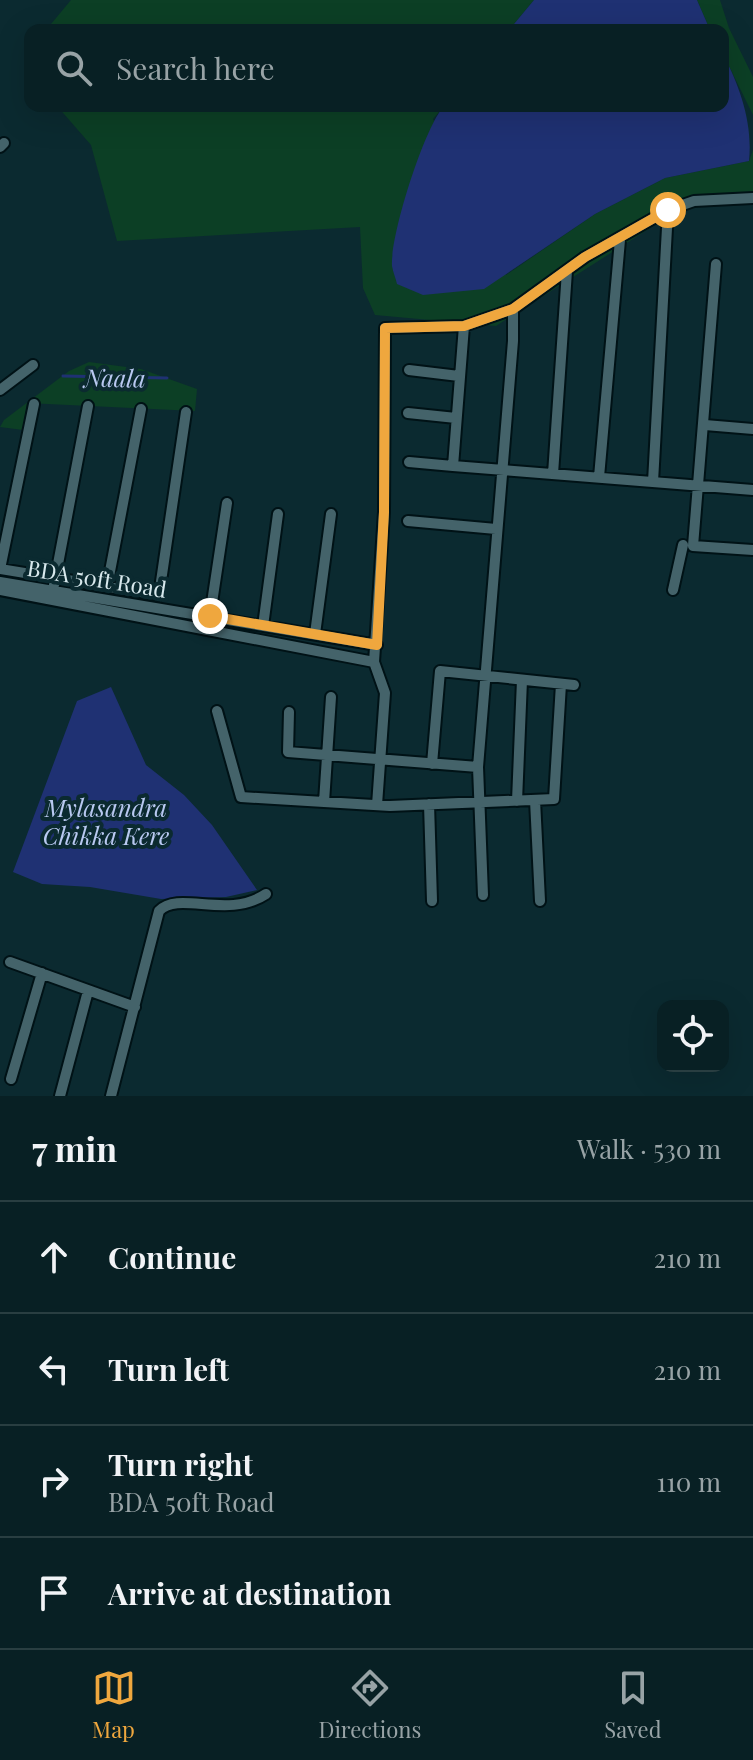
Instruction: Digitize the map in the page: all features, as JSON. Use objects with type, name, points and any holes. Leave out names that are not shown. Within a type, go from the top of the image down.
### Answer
[{"type":"street","points":[[377,805],[385,693],[374,662],[384,512],[385,328],[464,326],[513,309],[567,271],[668,210],[694,201],[753,198]]},
{"type":"street","points":[[653,482],[668,210]]},
{"type":"street","points":[[599,477],[620,240]]},
{"type":"street","points":[[716,264],[693,546],[753,550]]},
{"type":"street","points":[[553,474],[567,271]]},
{"type":"street","points":[[483,895],[478,767],[513,341],[513,309]]},
{"type":"street","points":[[453,466],[464,326]]},
{"type":"street","points":[[0,390],[33,365]]},
{"type":"street","points":[[409,370],[459,376]]},
{"type":"street","points":[[34,404],[0,569],[159,595],[186,412]]},
{"type":"street","points":[[52,595],[88,406]]},
{"type":"street","points":[[107,587],[141,409]]},
{"type":"street","points":[[408,413],[456,418]]},
{"type":"street","points":[[705,425],[753,429]]},
{"type":"street","points":[[409,462],[753,490]]},
{"type":"street","points":[[210,616],[227,503]]},
{"type":"street","points":[[263,626],[278,514]]},
{"type":"street","points":[[315,634],[331,514]]},
{"type":"street","points":[[408,521],[496,529]]},
{"type":"street","points":[[673,590],[683,545]]},
{"type":"street","name":"BDA 50ft Road","points":[[0,582],[374,662]]},
{"type":"street","name":"BDA 50ft Road","points":[[0,590],[210,616],[377,645]]},
{"type":"street","points":[[432,764],[440,671],[574,685]]},
{"type":"street","points":[[517,801],[522,680]]},
{"type":"street","points":[[217,711],[241,797],[377,805],[554,799],[561,684]]},
{"type":"street","points":[[324,802],[331,697]]},
{"type":"street","points":[[289,712],[288,752],[478,767]]},
{"type":"street","points":[[535,800],[540,901]]},
{"type":"street","points":[[429,804],[432,901]]},
{"type":"street","points":[[111,1096],[159,911],[176,902],[241,907],[266,894]]},
{"type":"street","points":[[10,962],[135,1007]]},
{"type":"street","points":[[11,1079],[42,973]]},
{"type":"street","points":[[60,1096],[88,991]]},
{"type":"green space","points":[[71,0],[534,0],[514,24],[51,24]]},
{"type":"green space","points":[[697,0],[720,0],[728,24],[707,24]]},
{"type":"green space","points":[[729,28],[753,77],[753,115],[729,66]]},
{"type":"green space","points":[[62,112],[439,112],[433,119],[506,275],[595,214],[665,178],[749,161],[753,150],[753,198],[677,211],[496,326],[375,315],[363,288],[360,227],[117,241],[91,145]]},
{"type":"green space","points":[[89,362],[141,369],[197,389],[195,411],[27,403],[23,430],[0,427],[4,420],[69,371]]},
{"type":"water","points":[[534,0],[697,0],[707,24],[514,24]]},
{"type":"water","points":[[729,66],[744,106],[749,133],[749,161],[665,178],[595,214],[484,289],[423,295],[397,284],[392,266],[393,251],[402,208],[418,158],[440,112],[729,112]]},
{"type":"water","name":"Mylasandra Chikka Kere","points":[[111,687],[146,765],[184,795],[212,825],[257,890],[226,897],[161,899],[90,887],[42,884],[13,872],[77,701]]},
{"type":"waterway","name":"Naala","points":[[63,376],[167,378]]},
{"type":"route","points":[[210,616],[377,645],[384,512],[385,328],[464,326],[513,309],[585,257],[620,240],[668,210]]}]
